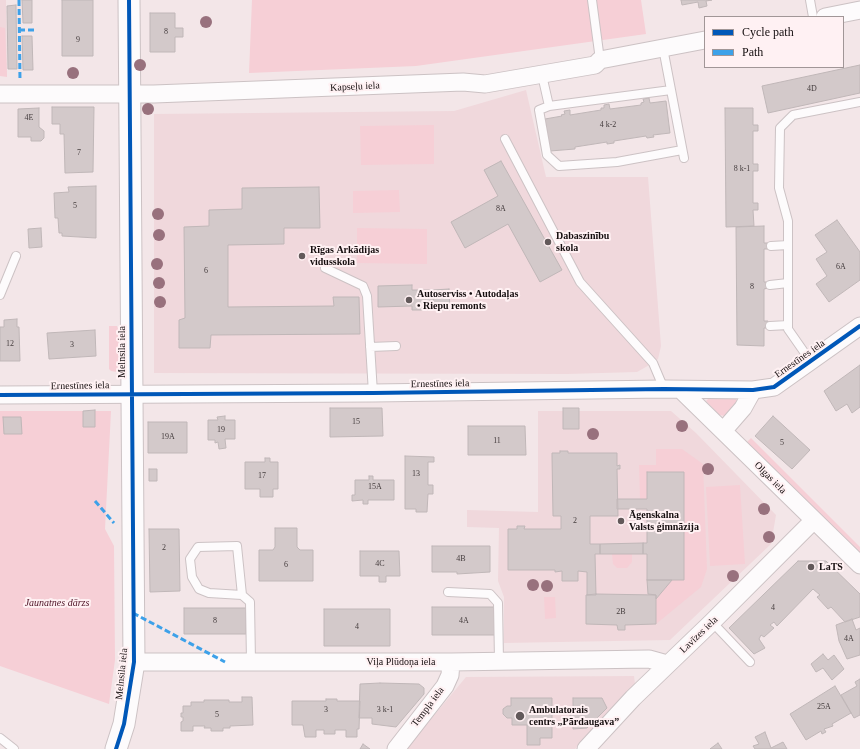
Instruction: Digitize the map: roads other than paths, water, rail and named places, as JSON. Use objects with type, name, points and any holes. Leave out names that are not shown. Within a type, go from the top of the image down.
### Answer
[{"type":"street","name":"Melnsila iela","points":[[116,749],[124,724],[134,662],[130,394],[129,0]]},
{"type":"street","points":[[830,16],[860,10]]},
{"type":"street","name":"Kapseļu iela","points":[[0,94],[130,94],[463,82],[485,84],[595,65],[600,60],[704,40]]},
{"type":"street","name":"Ernestīnes iela","points":[[0,395],[372,393],[664,389],[753,390],[774,387],[858,332]]},
{"type":"street","name":"Olgas iela","points":[[681,390],[813,521],[860,565]]},
{"type":"street","points":[[723,431],[743,408],[753,390]]},
{"type":"street","name":"Lavīzes iela","points":[[581,748],[712,622],[813,521]]},
{"type":"street","name":"Viļa Plūdoņa iela","points":[[134,662],[451,662],[649,659],[667,664]]},
{"type":"street","name":"Tempļa iela","points":[[396,749],[445,686],[450,675],[451,662]]},
{"type":"lane","points":[[592,0],[600,60]]},
{"type":"lane","points":[[810,0],[813,16]]},
{"type":"lane","points":[[663,48],[671,90],[683,154],[616,162],[559,166],[547,155],[539,110],[549,106],[671,90]]},
{"type":"lane","points":[[542,75],[549,106]]},
{"type":"lane","points":[[810,362],[788,329],[788,221],[779,188],[780,128],[793,115],[860,102]]},
{"type":"lane","points":[[505,139],[580,282],[653,363],[664,389]]},
{"type":"lane","points":[[771,246],[788,245]]},
{"type":"lane","points":[[0,295],[16,256]]},
{"type":"lane","points":[[324,268],[363,286],[367,296],[372,393]]},
{"type":"lane","points":[[770,286],[788,283]]},
{"type":"lane","points":[[770,326],[788,325]]},
{"type":"lane","points":[[370,347],[396,346]]},
{"type":"lane","points":[[242,594],[209,593],[199,589],[192,577],[190,559],[198,547],[236,546],[242,594],[250,602],[251,662]]},
{"type":"lane","points":[[448,592],[490,594],[498,603],[499,661]]},
{"type":"lane","points":[[712,622],[750,662]]},
{"type":"lane","points":[[0,738],[14,749]]},
{"type":"place","name":"Dabaszinību skola","points":[[548,242]]},
{"type":"place","name":"Rīgas Arkādijas vidusskola","points":[[302,256]]},
{"type":"place","name":"Autoserviss • Autodaļas • Riepu remonts","points":[[409,300]]},
{"type":"place","name":"Āgenskalna Valsts ģimnāzija","points":[[621,521]]},
{"type":"place","name":"LaTS","points":[[811,567]]},
{"type":"place","name":"Ambulatorais centrs „Pārdaugava”","points":[[520,716]]},
{"type":"park label","name":"Jaunatnes dārzs","points":[[57,603]]}]
